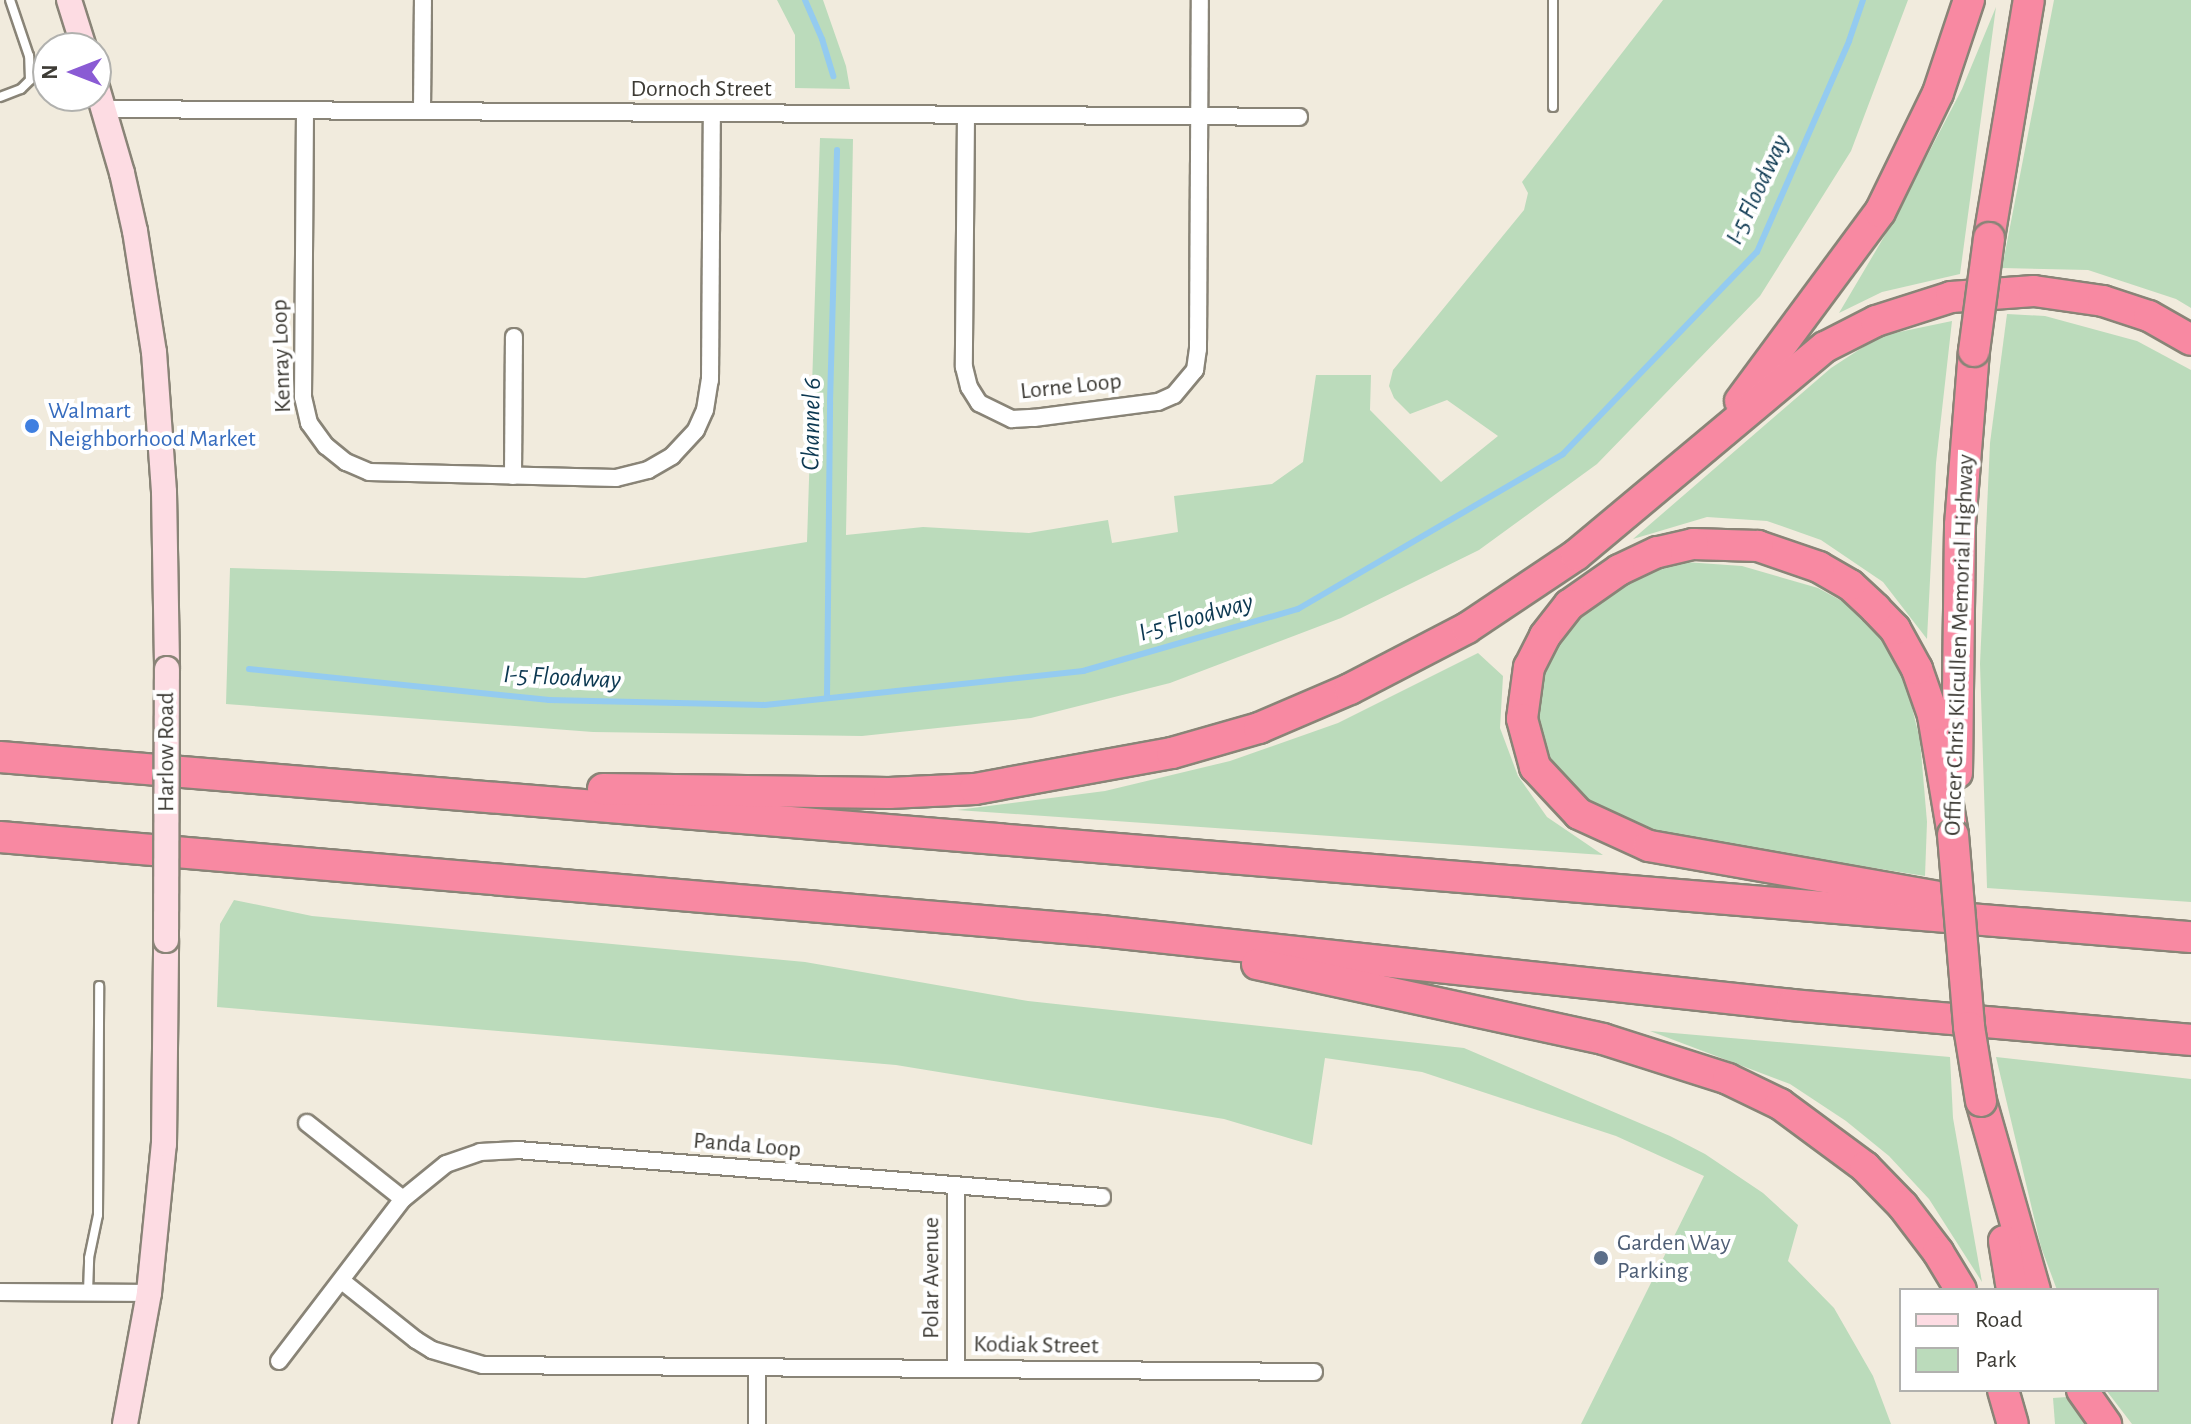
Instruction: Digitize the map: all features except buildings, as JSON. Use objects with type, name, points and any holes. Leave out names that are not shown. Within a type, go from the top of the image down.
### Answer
[{"type":"highway","points":[[1713,438],[1880,212],[1938,93],[1969,0]]},
{"type":"highway","name":"Officer Chris Kilcullen Memorial Highway","points":[[2012,1288],[1969,1027],[1953,835],[1957,775],[1958,570],[1974,351],[1989,238],[2029,0]]},
{"type":"highway","points":[[333,785],[889,793],[975,789],[1172,753],[1259,728],[1350,689],[1467,628],[1576,555],[1825,347],[1876,321],[1951,297],[1981,292],[2034,291],[2089,299],[2149,316],[2191,340]]},
{"type":"highway","points":[[1953,835],[1933,715],[1917,669],[1895,629],[1876,609],[1850,585],[1819,567],[1758,546],[1693,544],[1657,552],[1619,570],[1569,605],[1545,636],[1529,667],[1522,719],[1535,767],[1555,793],[1579,814],[1616,833],[1649,846],[2137,933]]},
{"type":"highway","points":[[0,757],[2191,937]]},
{"type":"highway","points":[[0,837],[1101,931],[1792,1005],[2191,1040]]},
{"type":"highway","points":[[1101,931],[1603,1039],[1728,1079],[1780,1104],[1865,1167],[1903,1206],[1938,1252],[1960,1288]]},
{"type":"highway","points":[[1981,1101],[2034,1288]]},
{"type":"highway","points":[[2004,1392],[2013,1424]]},
{"type":"highway","points":[[2025,1392],[2029,1424]]},
{"type":"highway","points":[[2083,1392],[2106,1424]]},
{"type":"main road","points":[[69,0],[79,32]]},
{"type":"main road","name":"Harlow Road","points":[[105,112],[135,231],[154,352],[164,492],[167,669],[164,1144],[149,1293],[125,1424]]},
{"type":"street","points":[[422,111],[423,0]]},
{"type":"street","name":"Lorne Loop","points":[[966,115],[964,367],[969,387],[979,403],[1012,419],[1158,402],[1186,385],[1195,370],[1198,349],[1200,0]]},
{"type":"street","name":"Dornoch Street","points":[[112,109],[1299,117]]},
{"type":"street","name":"Kenray Loop","points":[[305,111],[303,397],[309,423],[326,446],[346,462],[369,472],[616,478],[648,470],[672,456],[696,430],[705,410],[710,380],[712,115]]},
{"type":"street","points":[[513,476],[514,337]]},
{"type":"street","points":[[307,1123],[403,1199]]},
{"type":"street","name":"Panda Loop","points":[[279,1361],[403,1199],[446,1164],[499,1150],[1102,1197]]},
{"type":"street","name":"Polar Avenue","points":[[956,1187],[956,1369]]},
{"type":"street","name":"Kodiak Street","points":[[342,1281],[432,1350],[483,1365],[1314,1372]]},
{"type":"street","points":[[0,1292],[149,1293]]},
{"type":"street","points":[[757,1368],[757,1424]]},
{"type":"lane","points":[[0,97],[21,89],[30,80],[29,56],[10,0]]},
{"type":"lane","points":[[1553,0],[1553,107]]},
{"type":"lane","points":[[88,1292],[89,1258],[98,1215],[99,986]]},
{"type":"green space","points":[[777,0],[823,0],[846,66],[850,89],[795,88],[795,35]]},
{"type":"green space","points":[[1663,0],[1908,0],[1851,151],[1760,296],[1597,464],[1479,550],[1341,618],[1170,683],[1031,718],[862,736],[593,732],[226,704],[230,568],[585,578],[807,542],[820,138],[853,139],[846,535],[923,527],[1029,533],[1108,520],[1112,543],[1178,532],[1174,496],[1272,484],[1303,462],[1316,375],[1371,375],[1370,410],[1441,482],[1498,436],[1447,400],[1410,414],[1394,398],[1389,386],[1393,370],[1524,210],[1528,193],[1522,182]]},
{"type":"green space","points":[[2054,0],[2191,0],[2191,308],[2176,299],[2088,270],[2002,268]]},
{"type":"green space","points":[[1996,7],[1960,274],[1882,292],[1839,313],[1891,225],[1962,89]]},
{"type":"green space","points":[[2007,314],[2045,316],[2137,341],[2191,370],[2191,902],[1987,888],[1980,664],[1990,443]]},
{"type":"green space","points":[[1952,321],[1936,463],[1927,639],[1883,582],[1821,540],[1767,521],[1707,517],[1633,539],[1831,368],[1880,336]]},
{"type":"green space","points":[[1685,562],[1742,566],[1818,588],[1849,605],[1879,634],[1906,683],[1920,740],[1927,822],[1925,876],[1645,832],[1600,811],[1563,785],[1547,761],[1536,731],[1536,698],[1546,662],[1564,628],[1602,593],[1647,570]]},
{"type":"green space","points":[[1478,653],[1503,676],[1500,728],[1518,776],[1547,817],[1603,855],[957,810],[1105,791],[1230,761],[1338,723]]},
{"type":"green space","points":[[234,900],[312,916],[805,962],[1028,1001],[1464,1048],[1670,1136],[1705,1154],[1763,1193],[1798,1225],[1788,1261],[1834,1308],[1873,1376],[1891,1424],[1581,1424],[1704,1176],[1616,1136],[1422,1072],[1325,1058],[1312,1145],[1224,1119],[896,1065],[217,1007],[220,924]]},
{"type":"green space","points":[[1650,1031],[1950,1057],[1953,1118],[1982,1282],[1929,1199],[1889,1156],[1846,1121],[1790,1084]]},
{"type":"green space","points":[[1996,1057],[2191,1079],[2191,1424],[2132,1424],[2108,1392],[2159,1392],[2159,1288],[2056,1288],[2041,1247]]},
{"type":"green space","points":[[2067,1397],[2086,1424],[2055,1424],[2053,1398]]},
{"type":"waterway","name":"Channel 6","points":[[805,0],[822,39],[833,76]]},
{"type":"waterway","name":"I-5 Floodway","points":[[249,669],[549,700],[765,705],[1083,671],[1298,609],[1563,454],[1757,252],[1849,41],[1863,0]]},
{"type":"waterway","name":"Channel 6","points":[[827,698],[830,402],[837,150]]},
{"type":"place","name":"Walmart Neighborhood Market","points":[[32,426]]},
{"type":"place","name":"Garden Way Parking","points":[[1601,1258]]}]
